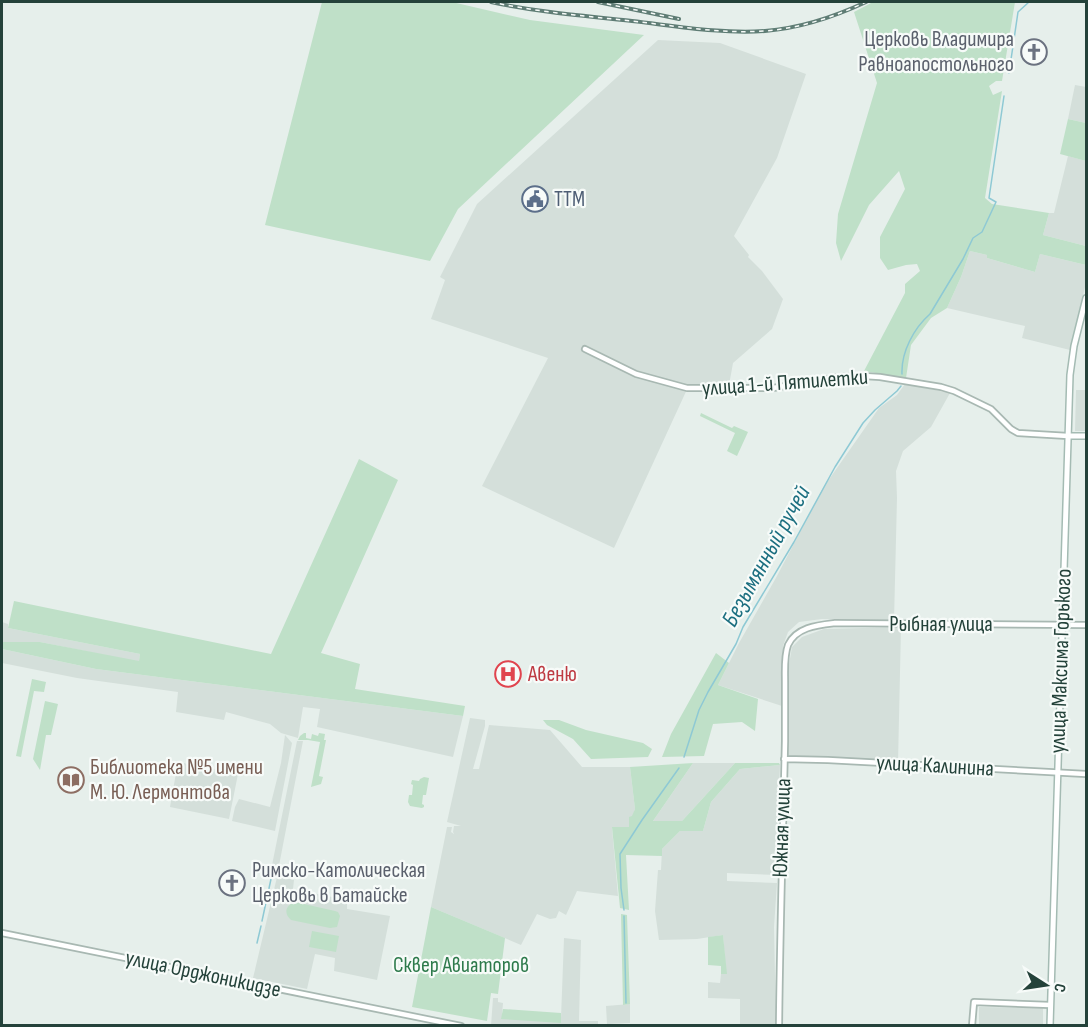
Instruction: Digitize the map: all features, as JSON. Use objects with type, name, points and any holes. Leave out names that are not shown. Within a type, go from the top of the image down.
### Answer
[{"type":"main road","name":"улица Максима Горького","points":[[1050,1026],[1070,375],[1072,355],[1086,298]]},
{"type":"main road","name":"улица 1-й Пятилетки","points":[[1068,436],[1086,436]]},
{"type":"street","name":"улица 1-й Пятилетки","points":[[585,349],[636,374],[687,388],[773,388],[840,377],[864,376],[941,387],[991,409],[1018,433],[1068,436]]},
{"type":"street","name":"Рыбная улица","points":[[797,634],[803,630],[835,623],[1086,625]]},
{"type":"street","name":"Южная улица","points":[[779,1026],[786,655],[789,644],[797,634]]},
{"type":"street","name":"улица Калинина","points":[[784,759],[1086,774]]},
{"type":"street","name":"улица Орджоникидзе","points":[[2,933],[461,1026]]},
{"type":"street","points":[[972,1026],[974,1002],[1050,1005]]},
{"type":"shaded area","points":[[658,40],[720,43],[806,74],[777,158],[734,236],[749,255],[748,257],[783,299],[772,329],[733,363],[729,385],[689,385],[614,548],[482,486],[548,358],[431,319],[445,280],[440,277],[477,204]]},
{"type":"shaded area","points":[[1075,85],[1086,87],[1086,123],[1068,119]]},
{"type":"shaded area","points":[[1068,156],[1086,161],[1086,246],[1043,235],[1049,213],[1054,213]]},
{"type":"shaded area","points":[[970,251],[1035,272],[1040,254],[1086,265],[1086,283],[1070,350],[1022,338],[1025,326],[947,308]]},
{"type":"shaded area","points":[[1086,381],[1086,431],[1075,431],[1076,390],[1085,390]]},
{"type":"shaded area","points":[[905,384],[950,393],[931,427],[903,451],[896,471],[894,621],[822,619],[799,622],[788,632],[783,646],[782,706],[718,685],[823,488],[879,408],[897,395]]},
{"type":"shaded area","points":[[2,622],[8,624],[8,628],[140,654],[139,662],[40,642],[2,643]]},
{"type":"shaded area","points":[[901,627],[898,763],[788,758],[788,670],[792,647],[802,637],[824,629]]},
{"type":"shaded area","points":[[2,649],[96,669],[463,716],[453,757],[317,727],[320,709],[303,707],[298,738],[281,733],[270,724],[226,712],[224,720],[176,712],[178,692],[77,678],[2,663]]},
{"type":"shaded area","points":[[470,718],[485,720],[473,769],[479,769],[489,725],[550,730],[582,767],[630,767],[635,809],[630,827],[612,828],[618,896],[577,891],[566,915],[559,911],[556,918],[550,919],[537,914],[521,945],[431,907],[447,827],[452,827],[451,832],[454,834],[454,826],[461,826],[447,822]]},
{"type":"shaded area","points":[[285,735],[292,743],[275,831],[232,821],[239,799],[270,807]]},
{"type":"shaded area","points":[[297,741],[303,741],[277,876],[294,880],[293,889],[347,900],[347,909],[390,916],[377,980],[334,971],[335,958],[315,954],[307,989],[253,978],[277,877],[270,875]]},
{"type":"shaded area","points":[[178,762],[238,774],[229,819],[170,807]]},
{"type":"shaded area","points":[[693,763],[735,763],[682,821],[653,821]]},
{"type":"shaded area","points":[[780,765],[777,875],[727,873],[727,881],[777,883],[774,927],[776,1025],[740,1025],[740,999],[708,998],[708,982],[720,983],[721,974],[726,974],[723,935],[697,939],[659,940],[655,911],[658,870],[661,870],[662,849],[680,831],[703,831],[711,802],[740,769]]},
{"type":"shaded area","points":[[564,938],[581,940],[579,1021],[598,1021],[598,1025],[491,1026],[493,998],[498,998],[498,1002],[503,1003],[502,1015],[561,1018]]},
{"type":"shaded area","points":[[630,1004],[630,1023],[607,1024],[606,1006]]},
{"type":"shaded area","points":[[979,1007],[1043,1008],[1043,1025],[979,1025]]},
{"type":"green space","points":[[322,2],[452,2],[530,20],[644,35],[458,209],[430,261],[265,225]]},
{"type":"green space","points":[[873,2],[1015,2],[1002,81],[996,81],[989,86],[993,95],[1002,91],[985,198],[992,204],[1049,213],[1043,235],[1086,246],[1086,265],[1040,254],[1035,272],[970,251],[947,308],[931,318],[911,345],[906,378],[864,371],[905,293],[905,284],[920,271],[917,264],[888,270],[880,258],[880,237],[905,189],[899,171],[869,205],[841,261],[836,243],[838,214],[877,83],[854,12]]},
{"type":"green space","points":[[1068,119],[1086,123],[1086,161],[1060,154]]},
{"type":"green space","points":[[701,413],[732,428],[734,426],[748,432],[737,456],[727,451],[735,433],[700,416]]},
{"type":"green space","points":[[359,459],[398,480],[321,653],[360,664],[355,689],[465,706],[463,716],[96,669],[2,649],[3,642],[40,642],[139,661],[140,654],[8,628],[14,601],[271,654]]},
{"type":"green space","points":[[716,653],[729,663],[718,685],[758,699],[755,731],[742,722],[713,724],[704,756],[662,757],[671,734]]},
{"type":"green space","points":[[32,679],[46,682],[44,692],[34,691],[21,757],[16,756]]},
{"type":"green space","points":[[45,701],[58,704],[51,735],[46,735],[40,770],[33,759]]},
{"type":"green space","points":[[543,720],[559,720],[586,730],[643,743],[652,749],[648,757],[591,759],[573,739],[547,725]]},
{"type":"green space","points":[[306,733],[306,738],[311,739],[312,734],[318,736],[319,733],[325,734],[324,740],[326,740],[319,776],[323,777],[321,784],[311,787],[320,742],[298,740]]},
{"type":"green space","points":[[693,763],[653,821],[682,821],[735,763],[779,763],[780,765],[740,769],[711,802],[703,831],[680,831],[662,849],[662,856],[626,855],[629,910],[620,908],[612,827],[629,827],[629,817],[635,809],[630,767]]},
{"type":"green space","points":[[424,777],[429,778],[426,795],[423,795],[424,807],[410,806],[408,802],[409,795],[412,795],[412,780],[419,781]]},
{"type":"green space","points":[[295,902],[338,912],[340,916],[337,927],[330,928],[291,920],[287,915],[287,910],[289,905]]},
{"type":"green space","name":"Сквер Авиаторов","points":[[431,907],[505,938],[498,994],[491,993],[487,1021],[412,1007]]},
{"type":"green space","points":[[621,914],[627,915],[630,1004],[623,1005]]},
{"type":"green space","points":[[312,931],[339,936],[336,952],[309,947]]},
{"type":"green space","points":[[723,935],[727,974],[721,974],[721,966],[708,965],[708,937]]},
{"type":"green space","points":[[503,1009],[561,1013],[561,1023],[501,1019]]},
{"type":"waterway","points":[[1009,73],[1018,12],[1029,2]]},
{"type":"waterway","points":[[902,374],[904,357],[910,341],[930,314],[973,238],[982,232],[996,202],[989,198],[1004,96]]},
{"type":"waterway","name":"Безымянный ручей","points":[[684,757],[699,710],[708,692],[835,467],[863,423],[901,386]]},
{"type":"waterway","name":"Безымянный ручей","points":[[624,910],[620,854],[679,768]]},
{"type":"waterway","points":[[262,921],[271,879]]},
{"type":"waterway","points":[[624,916],[626,1003]]},
{"type":"waterway","points":[[257,943],[261,926]]},
{"type":"railway","points":[[491,2],[698,29],[748,32],[778,30],[804,24],[866,2]]},
{"type":"railway","points":[[598,2],[679,19]]},
{"type":"place","name":"Церковь Владимира Равноапостольного","points":[[1034,52]]},
{"type":"place","name":"ТТМ","points":[[535,199]]},
{"type":"place","name":"Авеню","points":[[508,674]]},
{"type":"place","name":"Библиотека №5 имени М. Ю. Лермонтова","points":[[71,780]]},
{"type":"place","name":"Римско-Католическая Церковь в Батайске","points":[[232,883]]}]
